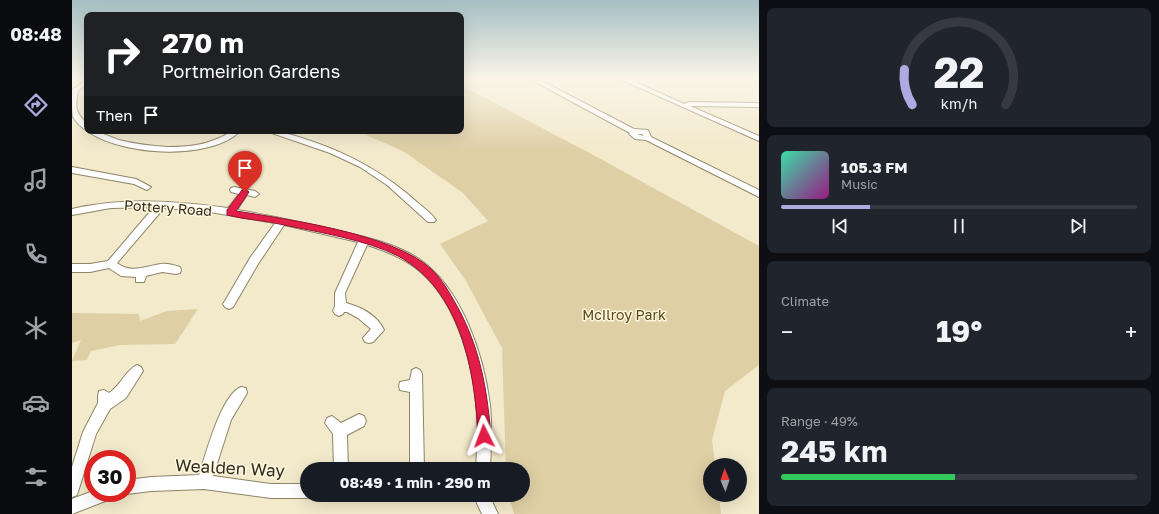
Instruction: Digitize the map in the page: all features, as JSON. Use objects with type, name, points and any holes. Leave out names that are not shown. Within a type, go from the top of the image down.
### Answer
[{"type":"street","points":[[579,103],[634,132],[645,132],[648,136],[647,138],[759,194]]},
{"type":"street","points":[[677,103],[759,139]]},
{"type":"street","points":[[684,106],[688,104],[759,105]]},
{"type":"street","points":[[72,107],[76,116],[84,125]]},
{"type":"street","points":[[97,134],[114,142],[167,148],[196,147],[215,143],[231,134]]},
{"type":"street","points":[[280,134],[331,150],[364,166],[390,183],[430,221]]},
{"type":"street","points":[[72,170],[136,182],[147,187]]},
{"type":"street","points":[[234,190],[254,194]]},
{"type":"street","points":[[230,212],[245,192]]},
{"type":"street","points":[[72,268],[90,268],[111,264],[162,204]]},
{"type":"street","name":"Pottery Road","points":[[72,212],[106,205],[162,204],[191,206],[282,221],[364,240],[400,253],[427,270],[441,286],[454,307],[464,330],[473,356],[482,397],[484,436],[483,462]]},
{"type":"street","points":[[229,304],[254,261],[282,221]]},
{"type":"street","points":[[364,240],[340,293],[340,308],[360,312],[371,319],[378,330],[369,338]]},
{"type":"street","points":[[111,264],[121,272],[141,276],[162,268],[176,270]]},
{"type":"street","points":[[72,490],[90,432],[105,400],[121,393],[136,371]]},
{"type":"street","points":[[412,382],[417,462]]},
{"type":"street","points":[[204,482],[225,417],[241,393]]},
{"type":"street","points":[[340,462],[336,427],[359,421]]},
{"type":"street","name":"Wealden Way","points":[[136,486],[204,482],[270,491],[300,490]]},
{"type":"street","points":[[72,507],[85,502]]},
{"type":"street","points":[[484,502],[490,514]]},
{"type":"green space","name":"McIlroy Park","points":[[464,103],[495,103],[759,246],[759,365],[725,391],[712,440],[714,458],[703,458],[703,502],[720,502],[721,514],[514,514],[511,502],[530,502],[530,462],[506,462],[502,348],[466,281],[440,244],[488,221],[463,193],[403,151],[364,134],[464,134]]},
{"type":"green space","points":[[198,309],[175,344],[120,345],[91,351],[87,360],[72,361],[81,340],[72,343],[72,313],[139,314],[140,321],[167,311]]},
{"type":"route","points":[[245,192],[230,212],[282,221],[364,240],[400,253],[427,270],[441,286],[454,307],[473,356],[482,397],[484,436]]}]
